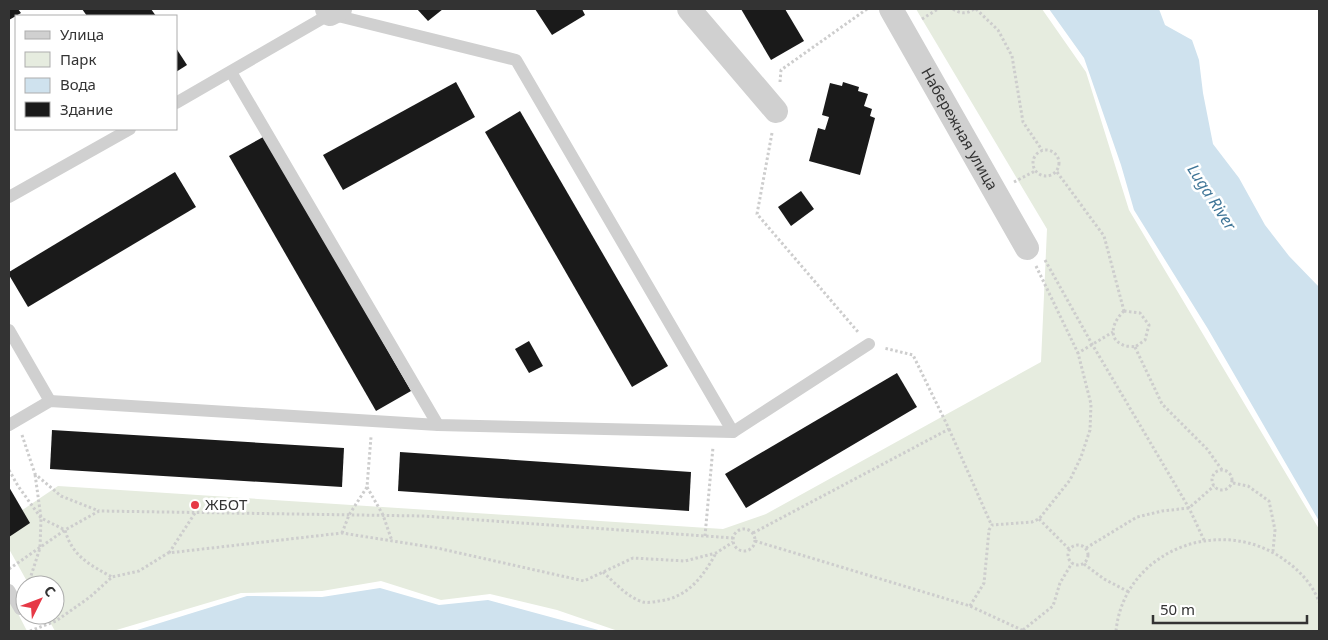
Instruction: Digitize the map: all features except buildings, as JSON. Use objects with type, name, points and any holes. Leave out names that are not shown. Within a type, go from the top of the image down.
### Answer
[{"type":"street","points":[[689,9],[776,111]]},
{"type":"street","name":"Набережная улица","points":[[891,9],[1035,253]]},
{"type":"lane","points":[[178,102],[332,11],[516,60],[733,432]]},
{"type":"lane","points":[[231,72],[438,425]]},
{"type":"lane","points":[[9,197],[128,130]]},
{"type":"lane","points":[[9,330],[50,401]]},
{"type":"lane","points":[[13,422],[50,401],[438,425],[733,432],[869,344]]},
{"type":"path","points":[[867,9],[781,70],[776,111],[756,214],[869,344],[912,355],[949,429],[992,524]]},
{"type":"path","points":[[919,21],[938,9]]},
{"type":"path","points":[[953,9],[963,13],[975,9],[998,30],[1012,56],[1023,122],[1042,150]]},
{"type":"path","points":[[1042,150],[1051,150],[1056,153],[1060,162],[1057,172],[1050,176],[1041,176],[1035,171],[1033,165],[1034,156],[1042,150]]},
{"type":"path","points":[[1012,183],[1035,171]]},
{"type":"path","points":[[1057,172],[1104,236],[1124,311]]},
{"type":"path","points":[[1035,253],[1092,344],[1189,508],[1204,540]]},
{"type":"path","points":[[992,524],[1000,525],[1039,520],[1070,480],[1081,457],[1090,430],[1091,404],[1078,353],[1035,253]]},
{"type":"path","points":[[1124,311],[1140,313],[1149,325],[1145,340],[1135,347],[1123,345],[1117,340],[1113,332],[1118,316],[1124,311]]},
{"type":"path","points":[[1078,353],[1113,332]]},
{"type":"path","points":[[1135,347],[1162,404],[1207,449],[1222,470],[1231,474],[1233,482],[1228,490],[1218,490],[1212,480],[1213,475],[1222,470]]},
{"type":"path","points":[[342,533],[349,515],[367,487],[372,421]]},
{"type":"path","points":[[13,422],[35,474],[41,518],[40,548],[31,575]]},
{"type":"path","points":[[753,533],[949,429]]},
{"type":"path","points":[[705,536],[714,431]]},
{"type":"path","points":[[9,470],[41,518],[65,530],[69,544],[89,564],[112,577]]},
{"type":"path","points":[[35,474],[61,496],[99,511],[423,516],[705,536],[733,540]]},
{"type":"path","points":[[1233,482],[1248,486],[1269,501],[1275,530],[1273,551]]},
{"type":"path","points":[[1086,548],[1137,517],[1162,511],[1189,508],[1214,486]]},
{"type":"path","points":[[367,487],[383,515],[392,541]]},
{"type":"path","points":[[9,569],[65,530],[99,511]]},
{"type":"path","points":[[30,631],[56,620],[90,597],[112,577],[139,571],[168,553],[195,513]]},
{"type":"path","points":[[1039,520],[1069,549]]},
{"type":"path","points":[[970,606],[984,583],[989,530],[992,524]]},
{"type":"path","points":[[168,553],[342,533],[437,548],[584,581],[633,558],[685,561],[716,553],[733,540],[736,533],[740,530],[746,529],[753,533],[755,541],[751,548],[743,551],[735,547],[733,540]]},
{"type":"path","points":[[1116,631],[1117,620],[1129,592],[1148,567],[1174,550],[1204,540],[1228,539],[1251,542],[1273,551],[1298,570],[1316,594],[1319,602]]},
{"type":"path","points":[[755,541],[970,606],[1024,631],[1053,606],[1060,583],[1072,563]]},
{"type":"path","points":[[1084,564],[1088,557],[1086,548],[1077,544],[1072,546],[1069,549],[1068,559],[1072,563],[1077,565],[1084,564],[1104,579],[1129,592]]},
{"type":"path","points":[[603,572],[627,594],[644,602],[670,600],[689,590],[706,572],[716,553]]},
{"type":"green space","points":[[916,9],[1042,9],[1086,72],[1129,210],[1319,529],[1319,631],[618,631],[557,610],[490,594],[441,600],[381,581],[322,591],[241,593],[113,631],[55,631],[52,625],[65,625],[65,575],[23,575],[9,549],[9,519],[58,486],[723,529],[766,514],[1041,362],[1047,229]]},
{"type":"green space","points":[[9,596],[15,608],[15,625],[24,625],[27,631],[9,631]]},
{"type":"water","name":"Luga River","points":[[1049,9],[1159,9],[1165,25],[1192,40],[1199,60],[1213,144],[1239,178],[1265,225],[1289,256],[1319,287],[1319,521],[1208,329],[1134,210],[1121,165],[1084,58]]},
{"type":"water","points":[[380,588],[439,605],[488,600],[602,631],[134,631],[247,596],[322,597]]},
{"type":"place","name":"ЖБОТ","points":[[195,505]]}]
